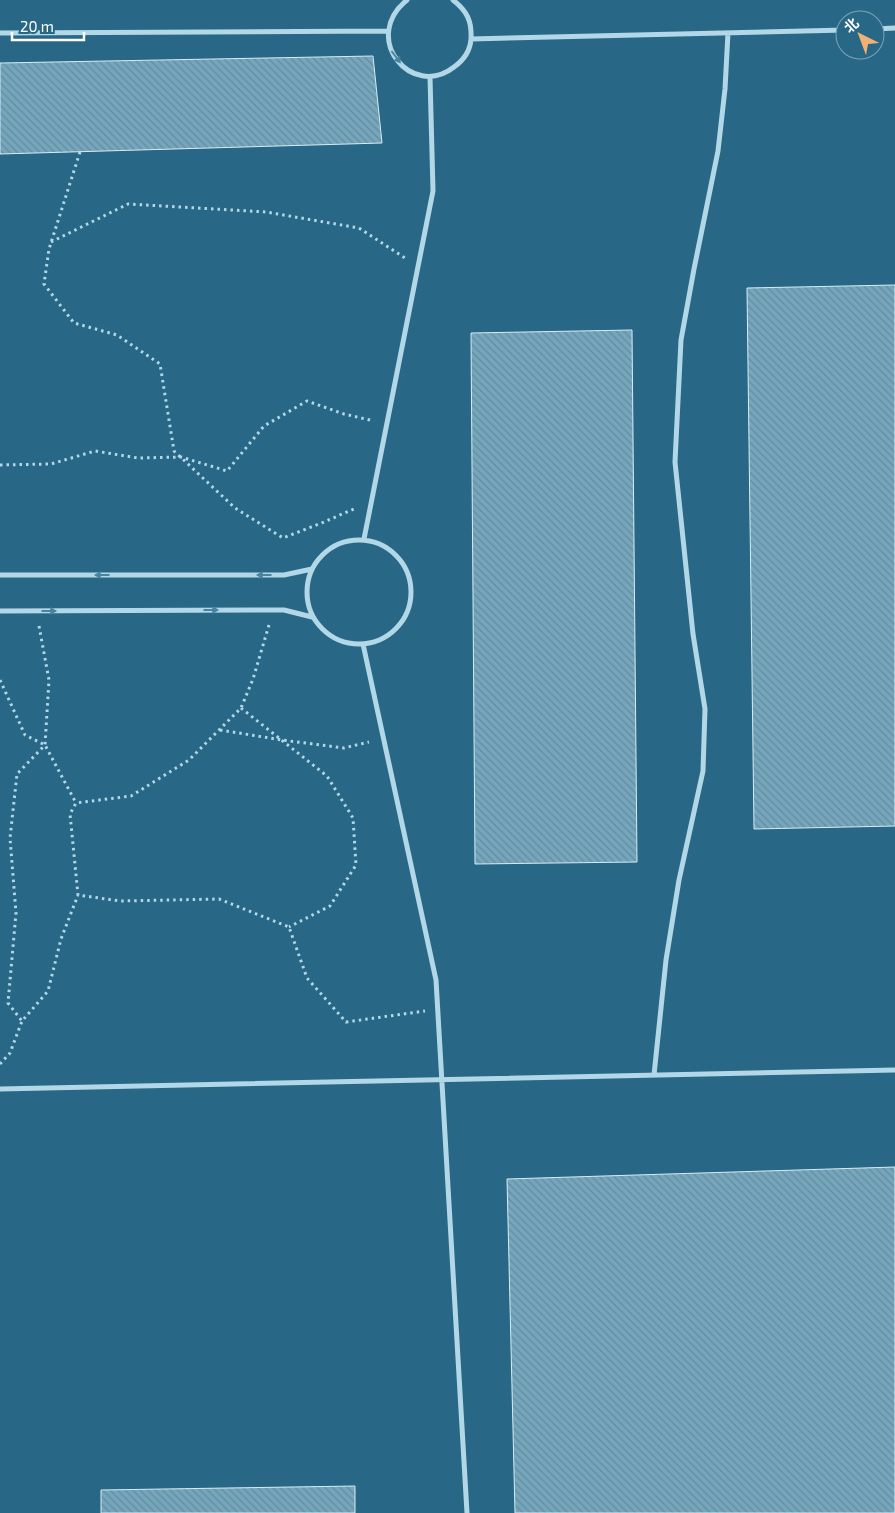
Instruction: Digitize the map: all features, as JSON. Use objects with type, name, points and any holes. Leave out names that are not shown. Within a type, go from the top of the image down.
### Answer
[{"type":"street","points":[[407,0],[398,7],[394,14],[388,31],[389,46],[394,56],[408,71],[430,77],[446,73],[464,60],[470,47],[472,28],[467,14],[453,0]]},
{"type":"street","points":[[471,39],[835,30]]},
{"type":"street","points":[[0,33],[388,31]]},
{"type":"street","points":[[654,1075],[669,942],[679,880],[703,771],[704,709],[693,634],[675,462],[681,340],[718,151],[725,89],[728,32]]},
{"type":"street","points":[[364,539],[433,191],[430,77]]},
{"type":"street","points":[[364,539],[383,545],[397,555],[410,576],[412,592],[410,606],[404,621],[390,635],[373,643],[355,645],[344,643],[331,637],[319,626],[309,609],[307,585],[312,568],[319,558],[333,546],[350,540],[364,539]]},
{"type":"street","points":[[0,575],[284,575],[312,568]]},
{"type":"street","points":[[0,610],[284,610],[312,617]]},
{"type":"street","points":[[363,644],[436,980],[467,1513]]},
{"type":"street","points":[[0,1089],[895,1070]]},
{"type":"path","points":[[80,152],[48,249],[44,284],[74,323],[117,335],[160,364],[174,451],[235,508],[283,538],[372,500]]},
{"type":"path","points":[[51,242],[128,204],[266,212],[359,228],[418,267]]},
{"type":"path","points":[[0,466],[51,464],[95,451],[138,458],[181,457],[227,471],[264,426],[307,401],[344,414],[387,424]]},
{"type":"path","points":[[76,803],[131,796],[189,760],[241,708],[253,679],[274,610]]},
{"type":"path","points":[[36,611],[49,680],[45,745],[76,803]]},
{"type":"path","points":[[0,680],[25,735],[45,745]]},
{"type":"path","points":[[241,708],[328,776],[353,818],[356,865],[330,906],[289,927]]},
{"type":"path","points":[[219,730],[344,748],[384,739]]},
{"type":"path","points":[[22,1021],[8,1003],[16,913],[10,838],[18,774],[45,745]]},
{"type":"path","points":[[0,1064],[10,1053],[22,1021],[48,991],[62,939],[78,895],[70,814],[76,803]]},
{"type":"path","points":[[78,895],[120,900],[219,899],[289,927],[307,978],[346,1022],[438,1010]]},
{"type":"building","points":[[373,56],[382,143],[0,154],[0,63]]},
{"type":"building","points":[[895,285],[895,826],[754,829],[747,288]]},
{"type":"building","points":[[632,330],[637,862],[475,864],[471,333]]},
{"type":"building","points":[[895,1167],[895,1513],[515,1513],[507,1179]]},
{"type":"building","points":[[355,1486],[355,1513],[101,1513],[101,1490]]}]
